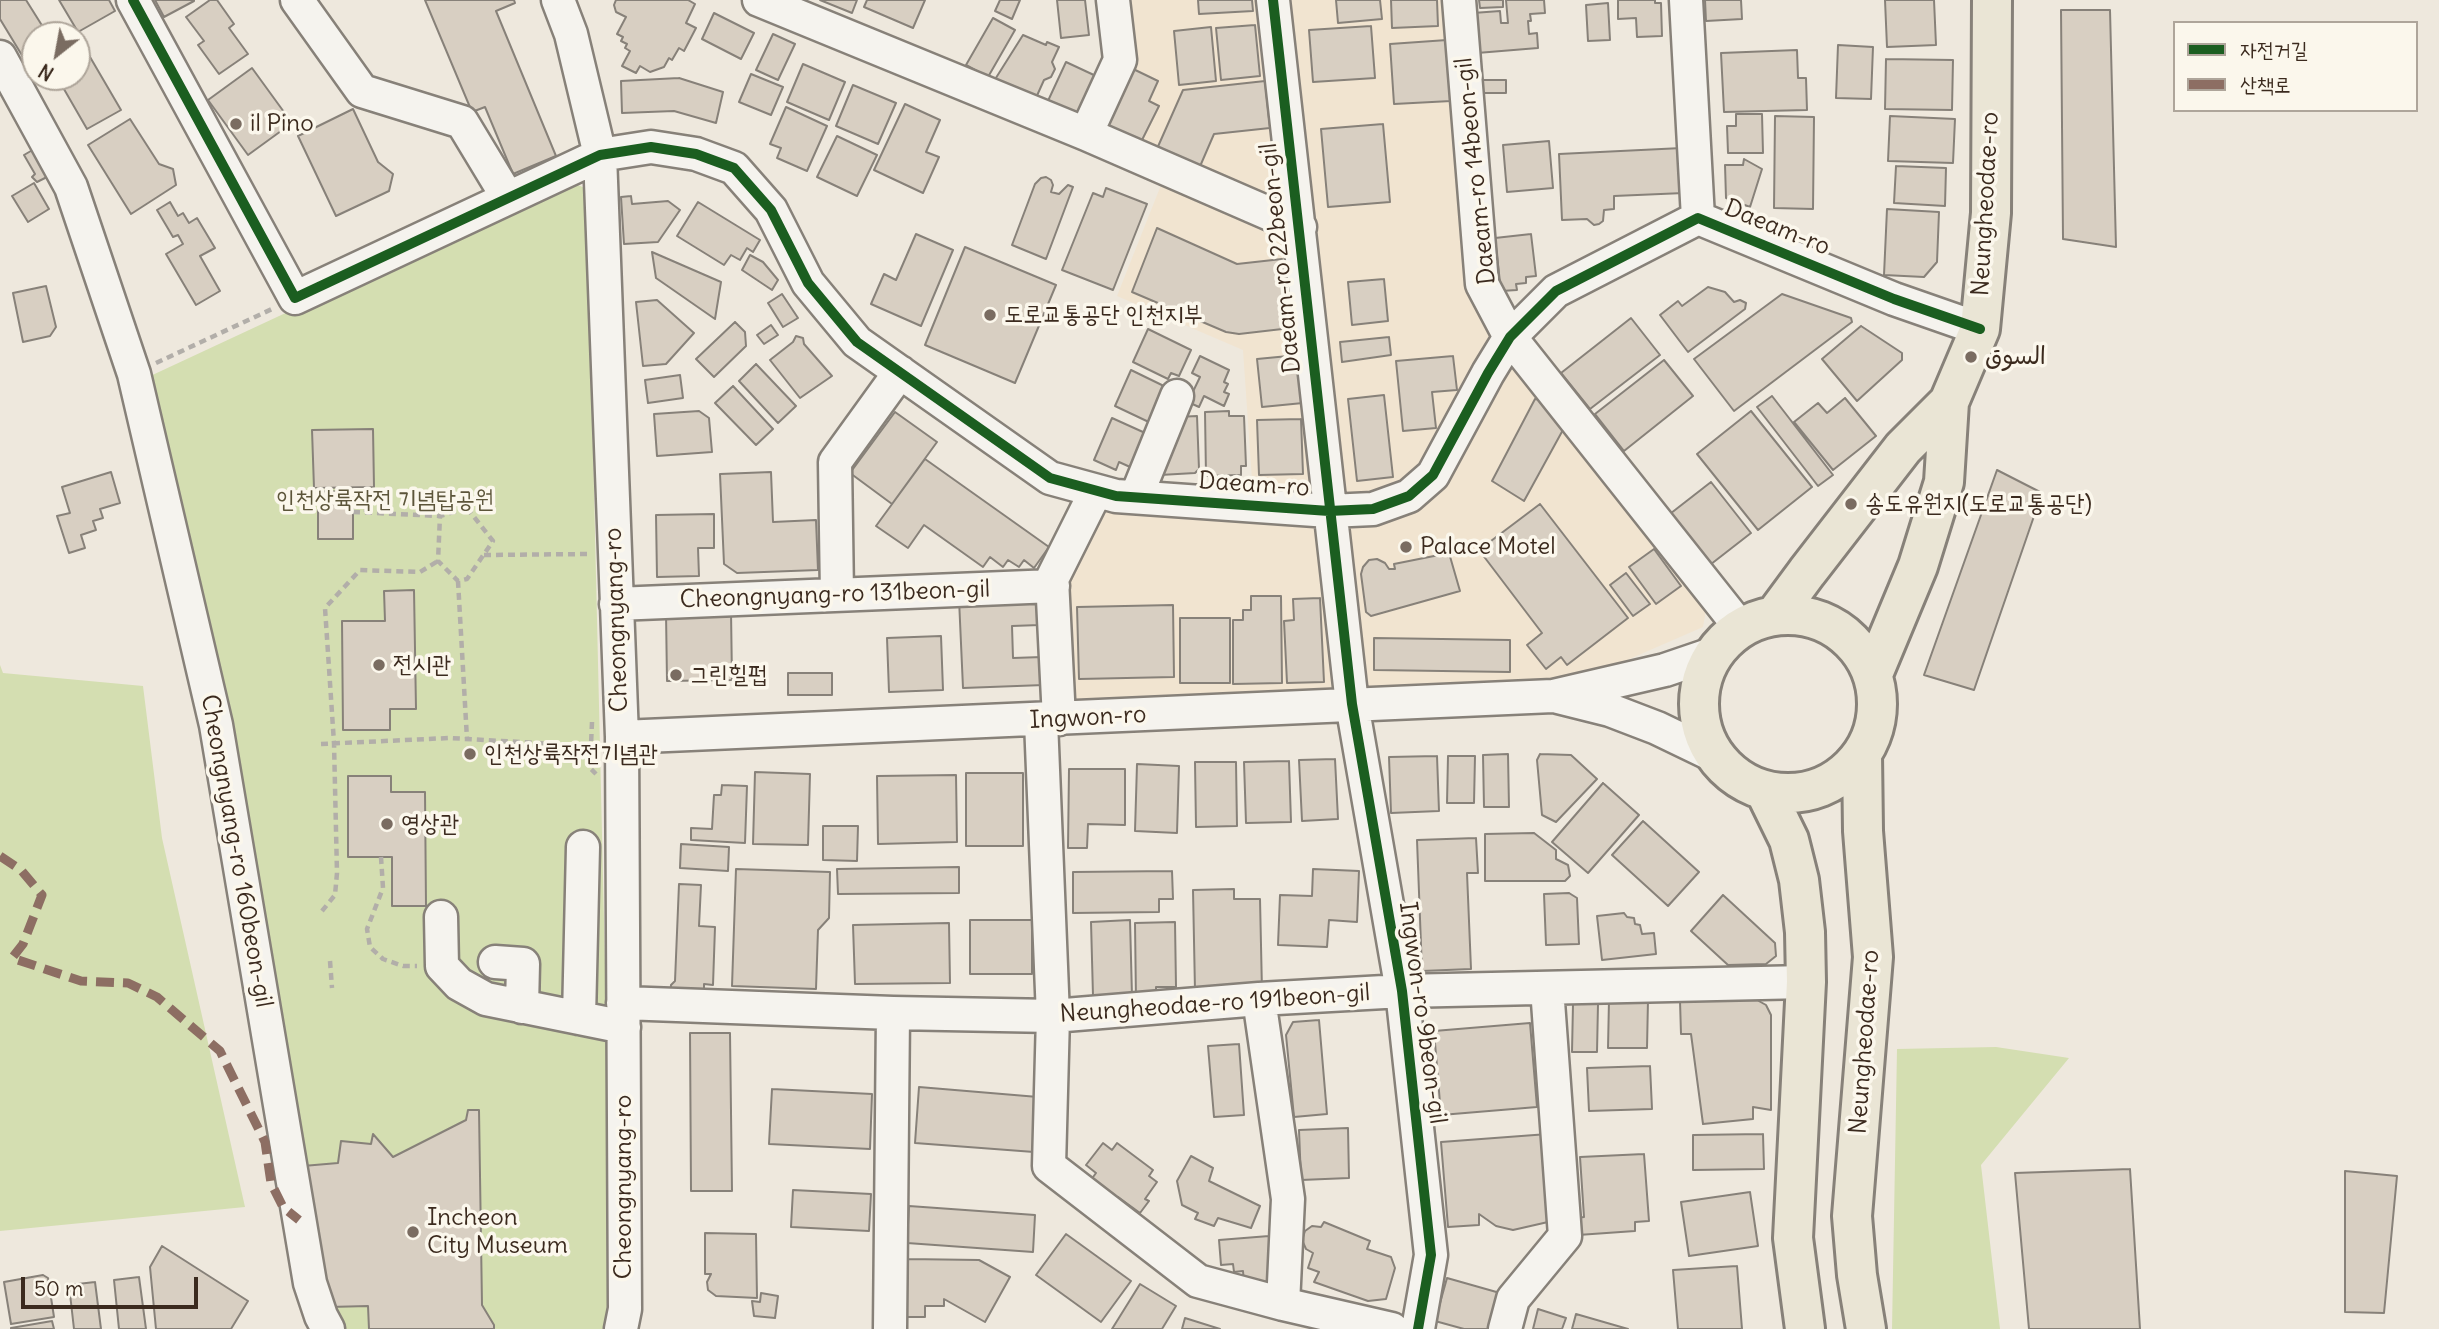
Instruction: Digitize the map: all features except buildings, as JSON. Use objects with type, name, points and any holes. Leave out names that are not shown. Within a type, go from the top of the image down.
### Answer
[{"type":"main road","name":"Neungheodae-ro","points":[[1873,674],[1918,566],[1944,482],[1949,402],[1980,329],[1991,213],[1992,0]]},
{"type":"main road","name":"Neungheodae-ro","points":[[1776,614],[1903,448],[1949,402]]},
{"type":"main road","points":[[1776,614],[1807,616],[1835,627],[1858,647],[1873,674],[1878,701],[1874,729],[1862,754],[1844,775],[1819,788],[1793,794],[1765,791],[1736,777],[1713,755],[1702,731],[1698,705],[1701,678],[1712,654],[1740,627],[1776,614]]},
{"type":"main road","name":"Neungheodae-ro","points":[[1862,754],[1863,831],[1873,957],[1852,1216],[1857,1275],[1866,1329]]},
{"type":"main road","points":[[1765,791],[1788,840],[1799,880],[1805,932],[1806,982],[1793,1238],[1805,1329]]},
{"type":"street","points":[[133,0],[295,298]]},
{"type":"street","points":[[298,0],[362,91],[462,121],[508,198]]},
{"type":"street","name":"Cheongnyang-ro","points":[[558,0],[571,34],[600,155],[622,737],[625,1309],[621,1329]]},
{"type":"street","points":[[1086,134],[1120,60],[1113,0]]},
{"type":"street","name":"Daeam-ro 22beon-gil","points":[[1273,0],[1352,704]]},
{"type":"street","name":"Daeam-ro 14beon-gil","points":[[1459,0],[1482,284],[1510,337],[1740,627]]},
{"type":"street","points":[[1686,0],[1698,218]]},
{"type":"street","points":[[776,3],[1300,227]]},
{"type":"street","name":"Cheongnyang-ro 160beon-gil","points":[[0,57],[71,187],[134,374],[216,725],[310,1283],[328,1329]]},
{"type":"street","name":"Daeam-ro","points":[[295,298],[600,155],[651,147],[696,154],[734,168],[771,210],[808,283],[857,341],[1050,478],[1096,491],[1136,497],[1329,511],[1373,509],[1409,496],[1433,475],[1510,337],[1556,291],[1698,218],[1894,299],[1980,329]]},
{"type":"street","points":[[837,594],[835,462],[900,372]]},
{"type":"street","points":[[1136,497],[1177,396]]},
{"type":"street","points":[[1096,491],[1052,579],[1050,720],[1053,1016],[1049,1166],[1198,1281],[1392,1329]]},
{"type":"street","name":"Cheongnyang-ro 131beon-gil","points":[[616,604],[1053,586]]},
{"type":"street","points":[[1553,696],[1665,670],[1712,654]]},
{"type":"street","points":[[1553,696],[1610,710],[1657,728],[1713,755]]},
{"type":"street","name":"Ingwon-ro","points":[[622,737],[1553,696]]},
{"type":"street","name":"Ingwon-ro 9beon-gil","points":[[1352,704],[1402,991],[1431,1255],[1419,1329]]},
{"type":"street","points":[[579,1018],[583,847]]},
{"type":"street","points":[[441,917],[442,966]]},
{"type":"street","points":[[495,962],[523,964],[522,1007]]},
{"type":"street","name":"Neungheodae-ro 191beon-gil","points":[[442,966],[459,984],[486,999],[579,1018],[624,1015],[893,1013],[1053,1016],[1259,999],[1402,991],[1806,982]]},
{"type":"street","points":[[1505,1329],[1513,1299],[1564,1236],[1547,988]]},
{"type":"street","points":[[1259,999],[1288,1199],[1283,1304]]},
{"type":"street","points":[[890,1329],[893,1013]]},
{"type":"street","points":[[901,1329],[908,1329]]},
{"type":"path","points":[[134,374],[295,298]]},
{"type":"path","points":[[366,487],[366,512]]},
{"type":"path","points":[[353,512],[440,516],[467,508],[493,541],[467,579],[458,580]]},
{"type":"path","points":[[440,516],[438,561],[458,580],[467,739]]},
{"type":"path","points":[[484,555],[614,553]]},
{"type":"path","points":[[322,911],[335,895],[337,873],[334,743],[326,608],[360,570],[420,572],[438,561]]},
{"type":"path","points":[[321,744],[467,739],[590,746]]},
{"type":"path","points":[[381,857],[383,888],[367,929],[370,947],[383,959],[403,966],[442,966]]},
{"type":"path","points":[[330,961],[332,988]]},
{"type":"shaded area","points":[[1114,0],[1456,0],[1481,284],[1707,604],[1703,627],[1556,691],[1064,713],[1056,580],[1098,499],[1254,509],[1243,350],[1117,296],[1163,180],[1083,148],[1122,60]]},
{"type":"green space","name":"인천상륙작전 기념탑공원","points":[[569,181],[587,189],[613,1308],[609,1329],[336,1329],[146,378]]},
{"type":"green space","points":[[0,665],[3,673],[143,686],[162,838],[245,1207],[0,1231]]},
{"type":"green space","points":[[1996,1047],[2069,1058],[1981,1165],[2000,1329],[1892,1329],[1897,1049]]},
{"type":"marked path","points":[[0,856],[21,870],[42,895],[23,944],[12,958],[81,981],[128,983],[157,997],[220,1051],[265,1142],[271,1183],[283,1207],[299,1220]]},
{"type":"cycle path","points":[[133,0],[295,298],[600,155],[651,147],[696,154],[734,168],[771,210],[808,283],[857,342],[1050,478],[1116,496],[1329,511],[1373,509],[1409,496],[1433,475],[1510,337],[1556,291],[1698,218],[1894,299],[1980,329]]},
{"type":"cycle path","points":[[1273,0],[1352,704],[1402,991],[1431,1255],[1418,1329]]},
{"type":"place","name":"il Pino","points":[[236,124]]},
{"type":"place","name":"도로교통공단 인천지부","points":[[990,315]]},
{"type":"place","name":"السوق","points":[[1971,357]]},
{"type":"place","name":"송도유원지(도로교통공단)","points":[[1851,504]]},
{"type":"place","name":"Palace Motel","points":[[1406,547]]},
{"type":"place","name":"전시관","points":[[379,665]]},
{"type":"place","name":"그린힐펍","points":[[676,675]]},
{"type":"place","name":"인천상륙작전기념관","points":[[470,754]]},
{"type":"place","name":"영상관","points":[[387,824]]},
{"type":"place","name":"Incheon City Museum","points":[[413,1232]]}]
